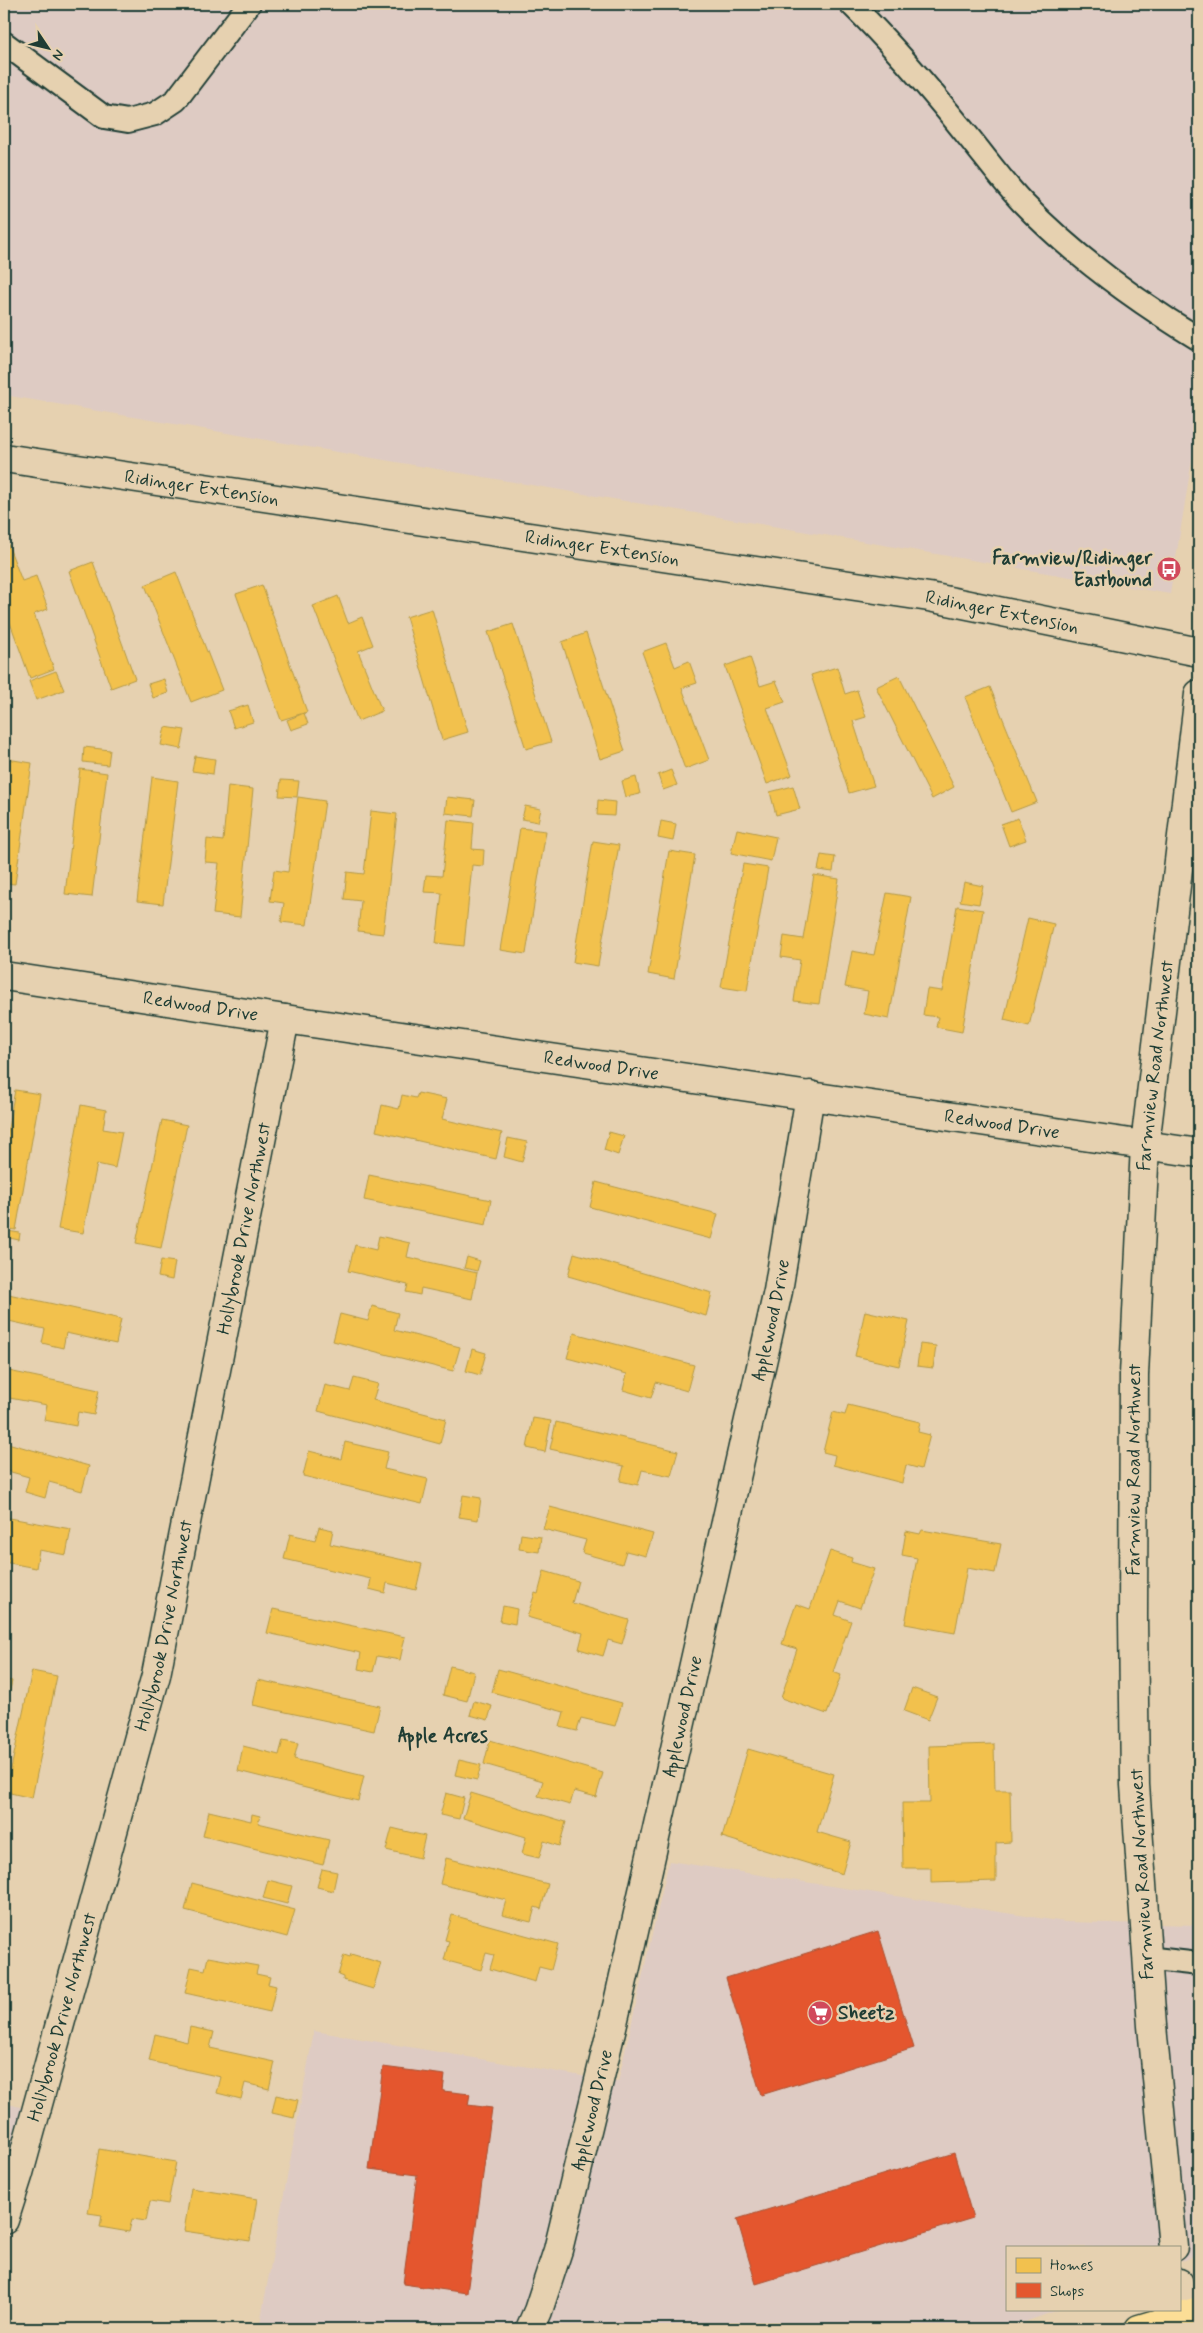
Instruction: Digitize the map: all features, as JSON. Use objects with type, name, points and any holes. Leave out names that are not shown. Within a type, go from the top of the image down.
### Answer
[{"type":"main road","points":[[1139,2329],[1191,2318]]},
{"type":"street","name":"Ridinger Extension","points":[[4,458],[929,597],[1199,652]]},
{"type":"street","name":"Farmview Road Northwest","points":[[1173,2246],[1146,1958],[1135,1786],[1133,1618],[1134,1375],[1145,1145],[1189,854],[1199,694]]},
{"type":"street","name":"Redwood Drive","points":[[4,976],[1199,1153]]},
{"type":"street","name":"Hollybrook Drive Northwest","points":[[4,2220],[19,2173],[156,1675],[285,1019]]},
{"type":"street","name":"Applewood Drive","points":[[530,2329],[538,2311],[558,2250],[619,1998],[778,1291],[810,1095]]},
{"type":"street","points":[[1180,2286],[1191,2318]]},
{"type":"lane","points":[[4,43],[104,117],[128,121],[155,114],[176,100],[249,4]]},
{"type":"lane","points":[[851,4],[893,46],[1022,202],[1069,246],[1116,284],[1158,314],[1199,339]]},
{"type":"lane","points":[[1146,1958],[1199,1964]]},
{"type":"shaded area","points":[[4,4],[1199,4],[1199,417],[1170,594],[4,395]]},
{"type":"shaded area","points":[[669,1861],[1065,1922],[1199,1925],[1199,2254],[1180,2262],[1180,2246],[1006,2246],[1006,2310],[1058,2310],[1005,2329],[259,2329],[314,2031],[618,2082]]},
{"type":"shaded area","points":[[4,2103],[24,2108],[4,2176]]},
{"type":"building: Homes","points":[[7,542],[22,581],[36,576],[48,609],[34,614],[54,669],[30,678],[4,606],[4,543]]},
{"type":"building: Homes","points":[[93,562],[135,679],[111,688],[69,571]]},
{"type":"building: Homes","points":[[176,572],[222,690],[191,702],[145,585]]},
{"type":"building: Homes","points":[[262,585],[307,712],[281,720],[236,594]]},
{"type":"building: Homes","points":[[338,596],[348,623],[362,617],[373,645],[358,651],[382,711],[358,721],[313,606]]},
{"type":"building: Homes","points":[[432,609],[468,732],[442,740],[406,617]]},
{"type":"building: Homes","points":[[513,624],[551,742],[526,749],[488,632]]},
{"type":"building: Homes","points":[[586,633],[625,751],[600,759],[562,642]]},
{"type":"building: Homes","points":[[666,643],[675,667],[689,661],[697,683],[682,688],[709,760],[685,769],[642,652]]},
{"type":"building: Homes","points":[[750,657],[760,686],[776,681],[785,702],[767,708],[792,775],[767,784],[725,666]]},
{"type":"building: Homes","points":[[837,667],[845,694],[857,690],[866,717],[853,721],[874,786],[849,793],[811,675]]},
{"type":"building: Homes","points":[[56,671],[64,690],[36,700],[29,681]]},
{"type":"building: Homes","points":[[899,676],[954,787],[932,799],[876,687]]},
{"type":"building: Homes","points":[[164,679],[168,693],[153,698],[148,684]]},
{"type":"building: Homes","points":[[990,687],[1037,802],[1011,812],[965,697]]},
{"type":"building: Homes","points":[[248,705],[253,722],[234,728],[228,711]]},
{"type":"building: Homes","points":[[304,713],[308,724],[291,730],[287,720]]},
{"type":"building: Homes","points":[[165,727],[185,730],[181,749],[161,745]]},
{"type":"building: Homes","points":[[84,747],[110,750],[108,765],[83,762]]},
{"type":"building: Homes","points":[[195,756],[215,759],[213,774],[192,771]]},
{"type":"building: Homes","points":[[7,759],[32,763],[15,884],[4,883],[4,780]]},
{"type":"building: Homes","points":[[80,769],[107,773],[92,897],[65,894]]},
{"type":"building: Homes","points":[[671,770],[677,785],[663,790],[658,775]]},
{"type":"building: Homes","points":[[152,777],[178,781],[163,904],[137,901]]},
{"type":"building: Homes","points":[[636,777],[640,794],[626,797],[622,781]]},
{"type":"building: Homes","points":[[281,780],[299,781],[297,797],[279,796]]},
{"type":"building: Homes","points":[[228,786],[253,789],[240,917],[213,914],[219,863],[205,862],[207,839],[223,841]]},
{"type":"building: Homes","points":[[793,786],[800,809],[776,815],[770,792]]},
{"type":"building: Homes","points":[[298,797],[325,801],[307,925],[281,922],[284,903],[270,901],[274,870],[288,872]]},
{"type":"building: Homes","points":[[447,797],[475,800],[473,816],[445,813]]},
{"type":"building: Homes","points":[[598,800],[615,802],[614,816],[597,815]]},
{"type":"building: Homes","points":[[525,806],[541,809],[538,822],[522,819]]},
{"type":"building: Homes","points":[[371,811],[397,814],[383,934],[358,931],[361,901],[344,899],[347,872],[364,874]]},
{"type":"building: Homes","points":[[1018,818],[1026,840],[1009,846],[1001,824]]},
{"type":"building: Homes","points":[[448,820],[474,823],[472,849],[484,850],[483,866],[472,865],[464,946],[436,943],[442,893],[424,892],[426,875],[442,876]]},
{"type":"building: Homes","points":[[661,821],[676,824],[673,841],[658,838]]},
{"type":"building: Homes","points":[[520,828],[546,831],[526,954],[500,950]]},
{"type":"building: Homes","points":[[737,829],[776,837],[771,861],[731,853]]},
{"type":"building: Homes","points":[[593,841],[619,845],[598,966],[573,962]]},
{"type":"building: Homes","points":[[669,851],[695,855],[674,979],[648,974]]},
{"type":"building: Homes","points":[[821,855],[835,857],[833,872],[818,870]]},
{"type":"building: Homes","points":[[743,864],[768,868],[747,991],[721,987]]},
{"type":"building: Homes","points":[[814,875],[839,879],[819,1004],[794,1001],[800,960],[781,957],[784,936],[803,939]]},
{"type":"building: Homes","points":[[964,882],[983,886],[979,904],[960,901]]},
{"type":"building: Homes","points":[[887,893],[911,897],[889,1019],[864,1014],[868,991],[845,987],[852,951],[874,955]]},
{"type":"building: Homes","points":[[957,906],[983,910],[962,1032],[936,1027],[938,1017],[923,1015],[927,989],[942,991]]},
{"type":"building: Homes","points":[[1028,918],[1054,924],[1029,1026],[1004,1020]]},
{"type":"building: Homes","points":[[15,1090],[40,1094],[16,1230],[4,1228],[4,1151]]},
{"type":"building: Homes","points":[[418,1093],[447,1099],[442,1119],[502,1133],[496,1159],[376,1131],[382,1105],[399,1109],[402,1095],[416,1098]]},
{"type":"building: Homes","points":[[81,1105],[106,1110],[103,1129],[122,1132],[115,1168],[97,1164],[83,1233],[58,1229]]},
{"type":"building: Homes","points":[[162,1120],[187,1125],[161,1248],[136,1243]]},
{"type":"building: Homes","points":[[609,1132],[624,1136],[618,1155],[604,1150]]},
{"type":"building: Homes","points":[[508,1138],[527,1142],[522,1162],[504,1157]]},
{"type":"building: Homes","points":[[369,1175],[491,1200],[486,1225],[364,1200]]},
{"type":"building: Homes","points":[[596,1182],[718,1214],[711,1239],[590,1207]]},
{"type":"building: Homes","points":[[7,1231],[20,1233],[19,1240],[5,1237]]},
{"type":"building: Homes","points":[[379,1236],[410,1243],[407,1257],[477,1273],[472,1299],[421,1288],[420,1295],[406,1292],[408,1285],[348,1271],[355,1245],[376,1250]]},
{"type":"building: Homes","points":[[574,1253],[712,1293],[706,1316],[568,1276]]},
{"type":"building: Homes","points":[[467,1257],[480,1261],[477,1271],[464,1268]]},
{"type":"building: Homes","points":[[161,1260],[175,1262],[172,1280],[158,1277]]},
{"type":"building: Homes","points":[[4,1293],[121,1319],[116,1344],[66,1333],[63,1348],[42,1343],[45,1329],[4,1320]]},
{"type":"building: Homes","points":[[372,1306],[398,1313],[394,1330],[460,1347],[453,1371],[333,1341],[340,1314],[368,1321]]},
{"type":"building: Homes","points":[[865,1311],[909,1321],[899,1366],[855,1356]]},
{"type":"building: Homes","points":[[574,1333],[694,1365],[687,1391],[656,1382],[651,1398],[623,1390],[627,1374],[567,1358]]},
{"type":"building: Homes","points":[[920,1344],[936,1346],[933,1368],[917,1366]]},
{"type":"building: Homes","points":[[472,1349],[486,1353],[480,1375],[466,1371]]},
{"type":"building: Homes","points":[[4,1370],[99,1390],[94,1415],[78,1412],[76,1426],[44,1420],[47,1405],[4,1397]]},
{"type":"building: Homes","points":[[354,1378],[378,1384],[373,1400],[446,1419],[440,1444],[318,1411],[325,1385],[350,1391]]},
{"type":"building: Homes","points":[[848,1405],[920,1422],[918,1432],[930,1435],[921,1469],[906,1465],[902,1483],[833,1465],[835,1455],[823,1452],[833,1412],[845,1415]]},
{"type":"building: Homes","points":[[533,1418],[551,1421],[545,1452],[527,1448]]},
{"type":"building: Homes","points":[[556,1422],[678,1451],[671,1476],[642,1470],[638,1485],[620,1481],[624,1466],[550,1449]]},
{"type":"building: Homes","points":[[4,1442],[89,1466],[82,1491],[49,1482],[45,1498],[25,1492],[29,1477],[4,1470]]},
{"type":"building: Homes","points":[[345,1442],[388,1452],[384,1469],[428,1479],[422,1504],[303,1476],[309,1451],[341,1459]]},
{"type":"building: Homes","points":[[463,1495],[481,1498],[478,1520],[459,1517]]},
{"type":"building: Homes","points":[[550,1507],[653,1534],[646,1556],[626,1551],[622,1564],[582,1553],[586,1540],[543,1529]]},
{"type":"building: Homes","points":[[4,1517],[71,1529],[66,1555],[39,1550],[36,1568],[4,1562]]},
{"type":"building: Homes","points":[[319,1527],[333,1530],[330,1544],[422,1564],[416,1590],[387,1583],[385,1593],[369,1589],[371,1579],[284,1559],[290,1534],[315,1540]]},
{"type":"building: Homes","points":[[922,1530],[1001,1544],[995,1573],[967,1568],[955,1633],[905,1624],[917,1558],[902,1555],[906,1531],[920,1534]]},
{"type":"building: Homes","points":[[521,1534],[541,1537],[539,1552],[519,1549]]},
{"type":"building: Homes","points":[[830,1551],[852,1558],[851,1562],[874,1569],[860,1608],[840,1601],[835,1615],[851,1621],[833,1672],[841,1675],[827,1714],[781,1698],[797,1649],[782,1644],[796,1604],[810,1609]]},
{"type":"building: Homes","points":[[544,1571],[578,1581],[572,1603],[629,1620],[622,1644],[608,1640],[603,1656],[579,1649],[583,1633],[527,1617],[535,1593],[538,1594]]},
{"type":"building: Homes","points":[[503,1606],[517,1609],[515,1624],[500,1621]]},
{"type":"building: Homes","points":[[273,1609],[405,1637],[400,1660],[377,1656],[373,1672],[358,1669],[361,1653],[267,1633]]},
{"type":"building: Homes","points":[[450,1666],[474,1672],[467,1701],[443,1695]]},
{"type":"building: Homes","points":[[498,1669],[622,1703],[615,1726],[581,1718],[577,1731],[560,1727],[564,1712],[492,1692]]},
{"type":"building: Homes","points":[[32,1671],[57,1676],[32,1798],[6,1792]]},
{"type":"building: Homes","points":[[4,1679],[12,1681],[4,1716]]},
{"type":"building: Homes","points":[[258,1680],[380,1706],[374,1731],[253,1705]]},
{"type":"building: Homes","points":[[912,1688],[937,1697],[928,1720],[904,1711]]},
{"type":"building: Homes","points":[[474,1701],[492,1706],[488,1720],[470,1715]]},
{"type":"building: Homes","points":[[283,1740],[298,1743],[294,1759],[364,1776],[358,1801],[238,1771],[243,1746],[279,1755]]},
{"type":"building: Homes","points":[[490,1740],[603,1773],[596,1797],[574,1791],[570,1805],[538,1796],[543,1781],[484,1764]]},
{"type":"building: Homes","points":[[994,1744],[995,1790],[1010,1790],[1011,1842],[996,1843],[996,1881],[931,1883],[931,1868],[903,1868],[902,1803],[930,1803],[929,1746]]},
{"type":"building: Homes","points":[[748,1749],[834,1774],[817,1832],[851,1842],[842,1874],[722,1837]]},
{"type":"building: Homes","points":[[459,1760],[481,1765],[477,1780],[455,1775]]},
{"type":"building: Homes","points":[[446,1793],[464,1798],[459,1819],[440,1815]]},
{"type":"building: Homes","points":[[471,1793],[566,1822],[559,1846],[544,1841],[539,1858],[522,1854],[526,1837],[463,1818]]},
{"type":"building: Homes","points":[[209,1811],[251,1821],[252,1814],[260,1816],[258,1823],[329,1840],[323,1865],[203,1836]]},
{"type":"building: Homes","points":[[392,1828],[425,1836],[420,1858],[386,1850]]},
{"type":"building: Homes","points":[[446,1858],[548,1884],[541,1909],[535,1907],[531,1922],[502,1915],[506,1900],[440,1884]]},
{"type":"building: Homes","points":[[322,1869],[337,1872],[333,1891],[317,1887]]},
{"type":"building: Homes","points":[[268,1880],[292,1886],[287,1904],[263,1898]]},
{"type":"building: Homes","points":[[192,1883],[295,1910],[287,1937],[185,1910]]},
{"type":"building: Homes","points":[[452,1915],[558,1944],[551,1970],[539,1967],[535,1982],[490,1969],[494,1955],[486,1953],[481,1970],[444,1960],[449,1941],[445,1940]]},
{"type":"building: Homes","points":[[351,1954],[381,1963],[373,1989],[343,1980],[343,1977],[338,1975],[344,1955],[350,1957]]},
{"type":"building: Homes","points":[[208,1957],[258,1966],[256,1974],[270,1977],[268,1984],[276,1986],[270,2012],[185,1993],[191,1967],[205,1970]]},
{"type":"building: Homes","points":[[190,2027],[214,2032],[210,2048],[275,2062],[269,2089],[245,2083],[241,2099],[217,2093],[221,2077],[149,2061],[155,2034],[187,2042]]},
{"type":"building: Homes","points":[[276,2095],[298,2100],[294,2118],[272,2113]]},
{"type":"building: Homes","points":[[99,2149],[176,2162],[168,2204],[150,2201],[146,2221],[132,2219],[129,2232],[100,2227],[102,2215],[88,2213]]},
{"type":"building: Homes","points":[[191,2188],[257,2199],[250,2241],[184,2231]]},
{"type":"building: Shops","name":"Sheetz","points":[[878,1931],[914,2048],[761,2095],[726,1978]]},
{"type":"building: Shops","points":[[383,2067],[445,2075],[443,2091],[470,2094],[468,2105],[492,2108],[467,2293],[403,2284],[417,2175],[369,2169]]},
{"type":"building: Shops","points":[[954,2153],[973,2218],[756,2284],[737,2219]]},
{"type":"place","name":"Farmview/Ridinger Eastbound","points":[[1169,569]]},
{"type":"place","name":"Sheetz","points":[[820,2013]]},
{"type":"district","name":"Apple Acres","points":[[443,1736]]}]
